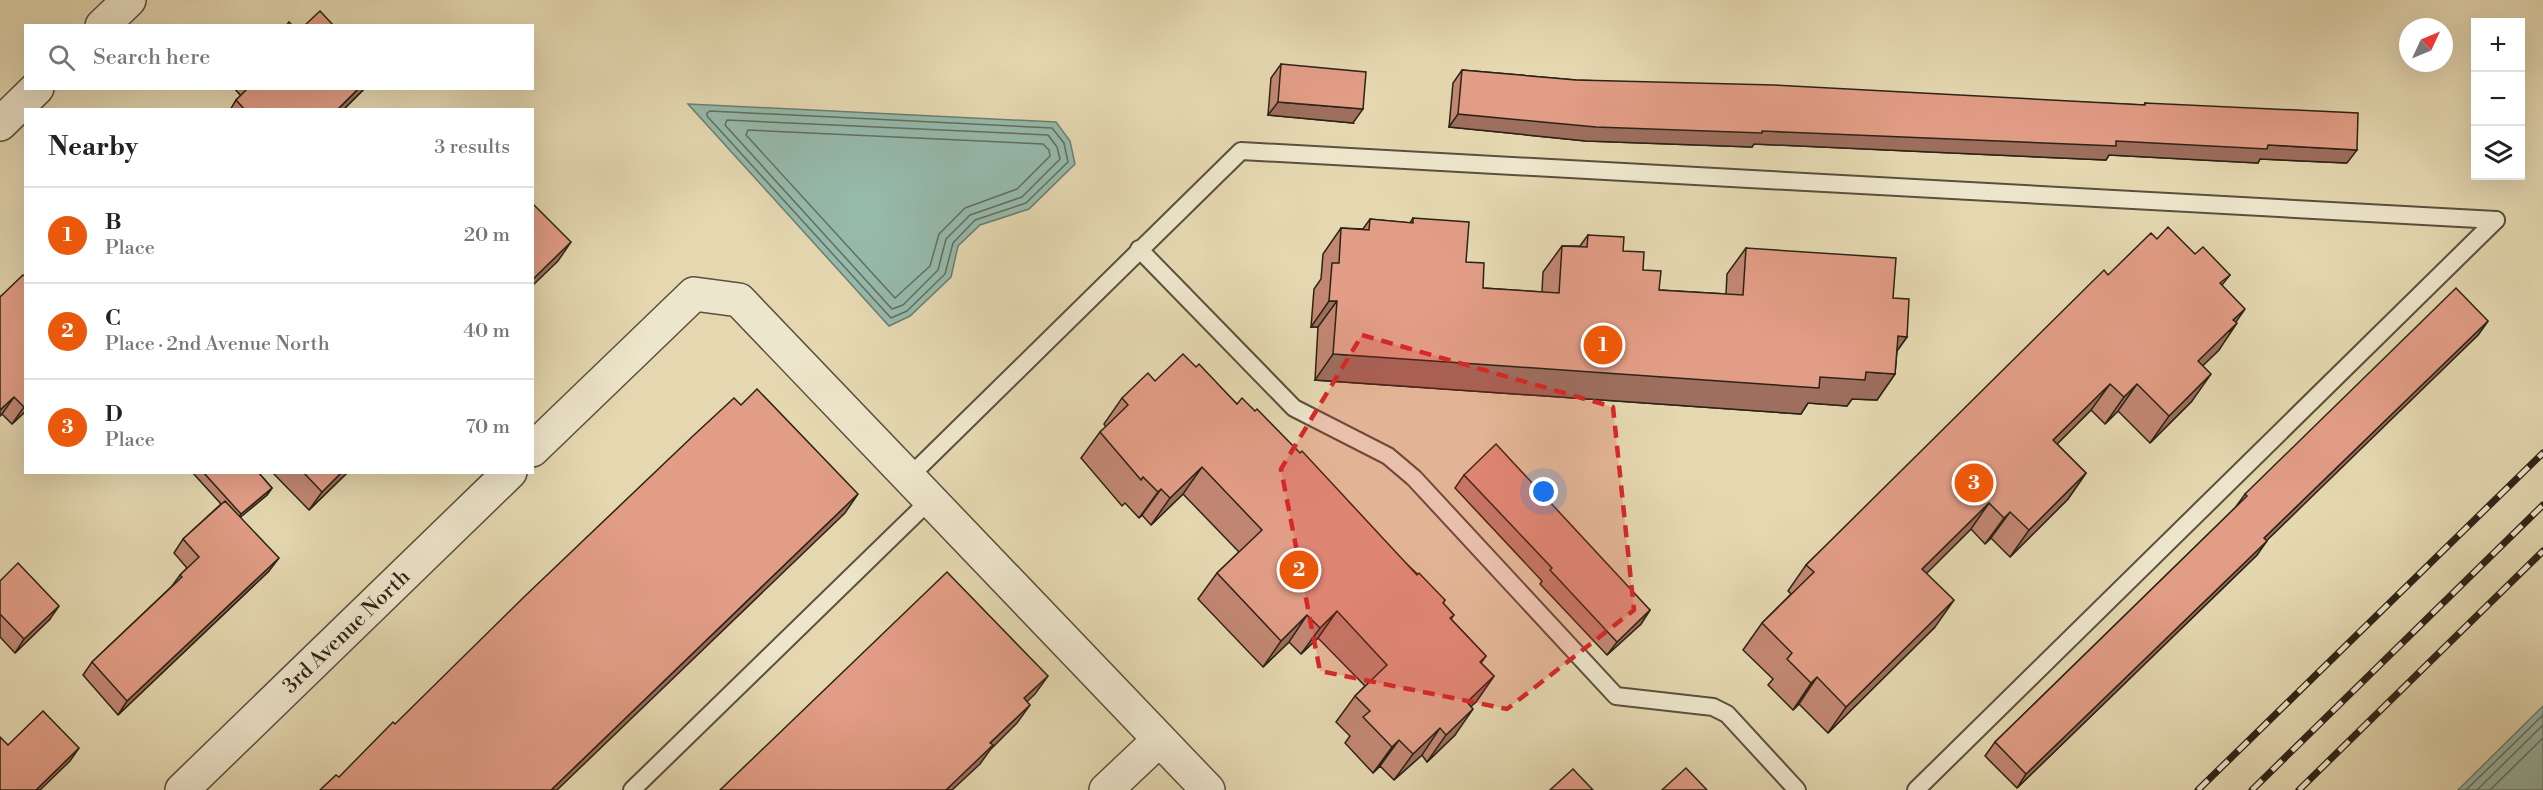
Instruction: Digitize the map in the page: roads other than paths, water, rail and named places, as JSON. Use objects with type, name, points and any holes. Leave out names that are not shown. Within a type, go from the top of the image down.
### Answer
[{"type":"street","points":[[104,24],[129,0]]},
{"type":"street","points":[[0,124],[35,90]]},
{"type":"street","points":[[534,448],[694,294],[739,300],[1208,790]]},
{"type":"street","name":"3rd Avenue North","points":[[182,790],[508,474]]},
{"type":"street","points":[[1106,790],[1159,740]]},
{"type":"lane","points":[[632,790],[920,488],[1139,249],[1240,151],[2496,220],[1916,790]]},
{"type":"lane","points":[[1139,249],[1294,408],[1388,456],[1414,478],[1616,696],[1713,707],[1727,714],[1797,790]]},
{"type":"water","points":[[688,104],[1056,122],[1070,141],[1075,164],[1029,209],[980,225],[958,246],[951,277],[910,316],[889,326]]},
{"type":"water","points":[[2543,706],[2543,790],[2458,790]]},
{"type":"railway","points":[[2198,790],[2543,453]]},
{"type":"railway","points":[[2252,790],[2543,505]]},
{"type":"railway","points":[[2299,790],[2543,551]]},
{"type":"place","name":"B","points":[[1603,345]]},
{"type":"place","name":"D","points":[[1974,483]]},
{"type":"place","name":"C","points":[[1299,570]]}]
